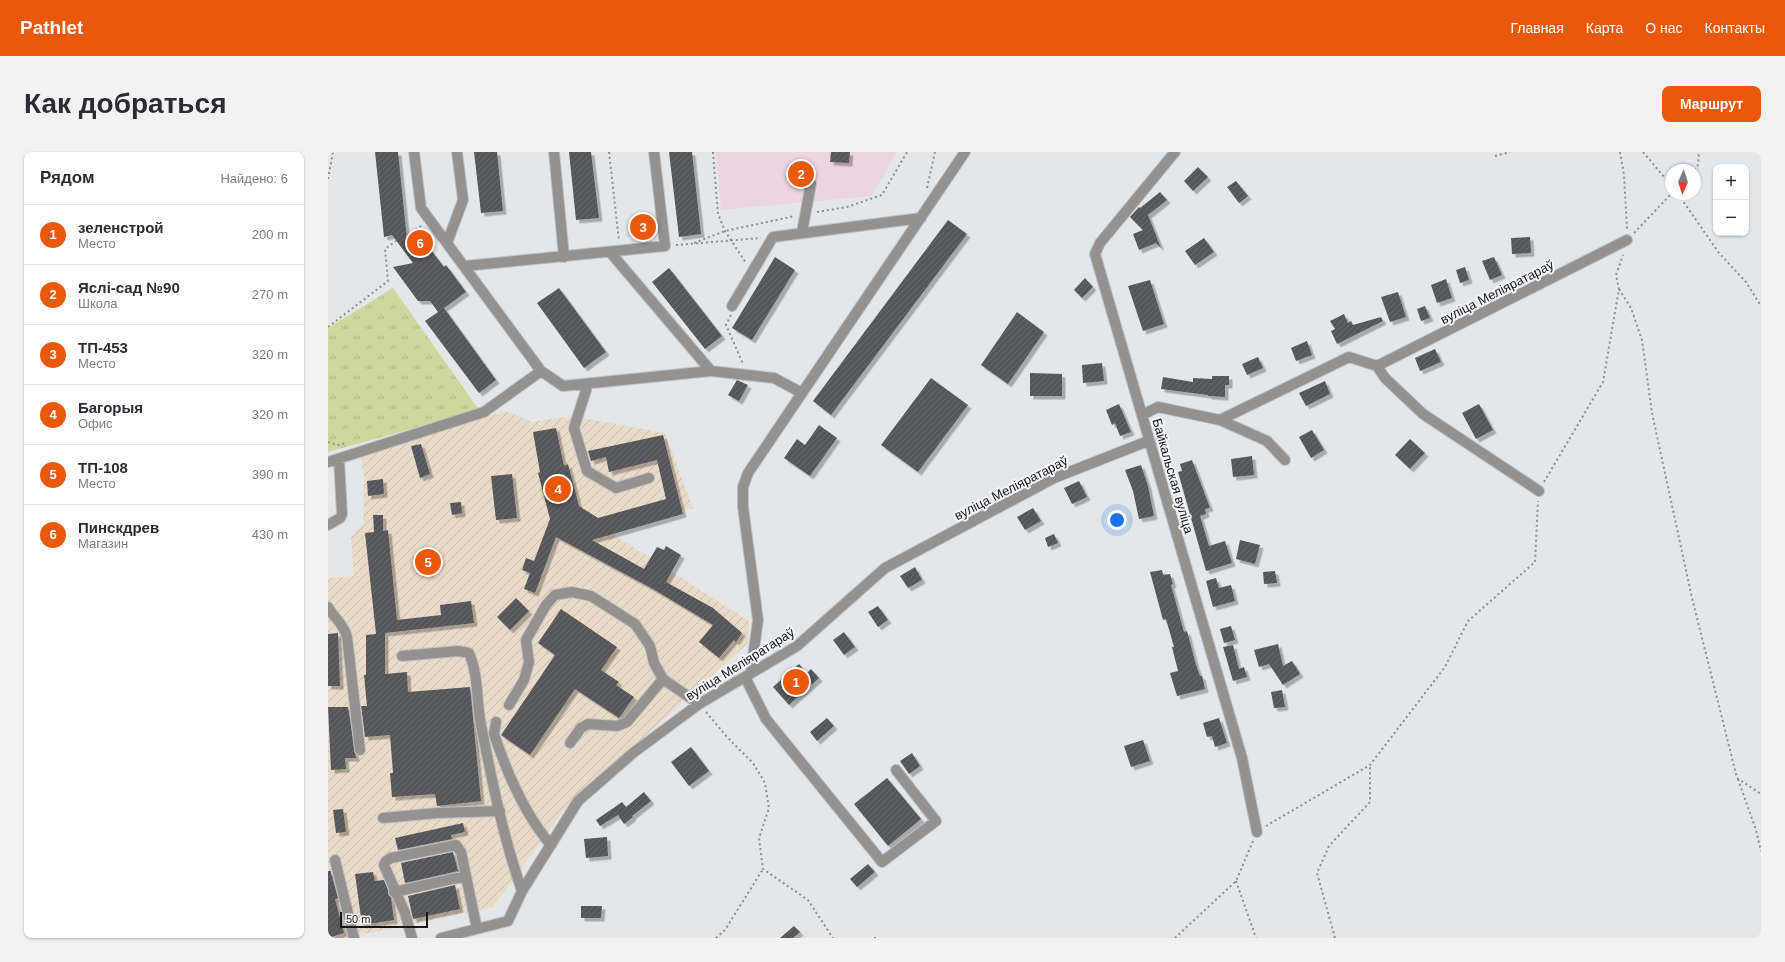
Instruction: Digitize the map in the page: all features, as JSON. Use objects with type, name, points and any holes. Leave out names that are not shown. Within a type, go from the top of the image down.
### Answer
[{"type":"street","points":[[414,152],[421,208],[541,371],[563,386],[711,372],[774,378],[802,393]]},
{"type":"street","points":[[447,243],[462,200],[457,152]]},
{"type":"street","points":[[554,152],[564,257]]},
{"type":"street","points":[[465,266],[665,246],[654,152]]},
{"type":"street","points":[[896,770],[936,821],[882,862],[766,720],[748,674],[758,620],[743,507],[743,487],[748,473],[965,152]]},
{"type":"street","name":"Байкальская вуліца","points":[[1175,152],[1100,243],[1095,254],[1142,415],[1148,441],[1242,758],[1257,832]]},
{"type":"street","points":[[802,232],[811,184]]},
{"type":"street","points":[[732,306],[773,236],[921,218]]},
{"type":"street","name":"вуліца Меліяратараў","points":[[1377,366],[1627,240]]},
{"type":"street","points":[[610,252],[711,372]]},
{"type":"street","points":[[1220,420],[1349,356],[1377,366],[1386,378],[1423,414],[1539,491]]},
{"type":"street","points":[[328,462],[484,412],[541,371]]},
{"type":"street","points":[[588,384],[574,428],[587,471],[616,488],[649,478]]},
{"type":"street","points":[[1142,415],[1158,407],[1220,420],[1268,441],[1285,460]]},
{"type":"street","name":"вуліца Меліяратараў","points":[[441,938],[508,921],[522,891],[578,801],[633,753],[699,704],[797,646],[885,568],[1054,478],[1148,441]]},
{"type":"street","points":[[328,525],[340,518],[342,514],[339,459]]},
{"type":"street","points":[[508,705],[524,680],[529,662],[526,640],[546,605],[555,595],[572,592],[591,596],[635,624],[650,646],[654,663],[664,679],[699,704]]},
{"type":"street","points":[[328,607],[336,620],[345,628],[360,750]]},
{"type":"street","points":[[402,656],[458,651],[469,653],[474,666],[480,723],[509,853],[522,891]]},
{"type":"street","points":[[570,743],[582,728],[588,724],[616,726],[627,722],[664,679]]},
{"type":"street","points":[[496,722],[494,734],[525,809],[537,829],[551,845]]},
{"type":"street","points":[[383,818],[437,812],[500,811]]},
{"type":"street","points":[[412,938],[405,913],[394,892],[384,865],[386,861],[391,858],[456,845],[461,852],[477,929]]},
{"type":"street","points":[[335,860],[354,938]]},
{"type":"street","points":[[394,892],[466,876]]},
{"type":"path","points":[[328,179],[333,152]]},
{"type":"path","points":[[609,152],[620,250]]},
{"type":"path","points":[[713,152],[718,214],[732,240],[753,272]]},
{"type":"path","points":[[927,188],[935,152]]},
{"type":"path","points":[[1495,156],[1510,152]]},
{"type":"path","points":[[1620,152],[1624,174],[1627,240],[1616,275],[1619,289],[1631,308],[1642,340],[1652,413],[1689,582],[1738,778],[1756,830],[1761,851]]},
{"type":"path","points":[[1643,152],[1665,178]]},
{"type":"path","points":[[1698,164],[1699,152]]},
{"type":"path","points":[[1627,240],[1665,200]]},
{"type":"path","points":[[1682,200],[1719,253],[1742,277],[1761,306]]},
{"type":"path","points":[[407,235],[431,220]]},
{"type":"path","points":[[665,246],[773,236]]},
{"type":"path","points":[[328,327],[388,281],[385,249],[396,241]]},
{"type":"path","points":[[1175,938],[1236,881],[1257,832],[1370,765],[1445,666],[1468,621],[1535,562],[1539,491],[1603,382],[1619,289]]},
{"type":"path","points":[[732,306],[732,315],[726,324],[747,375]]},
{"type":"path","points":[[699,704],[727,737],[753,763],[765,783],[769,808],[759,838],[762,869],[725,930],[716,938]]},
{"type":"path","points":[[1334,938],[1318,873],[1329,846],[1370,802],[1370,765]]},
{"type":"path","points":[[1738,778],[1761,794]]},
{"type":"path","points":[[762,869],[808,900],[833,938]]},
{"type":"path","points":[[1236,881],[1256,938]]},
{"type":"path","points":[[874,938],[879,938]]},
{"type":"shaded area","points":[[716,152],[897,152],[872,196],[721,210]]},
{"type":"shaded area","points":[[506,411],[532,422],[571,416],[665,433],[693,508],[611,533],[749,621],[748,643],[565,809],[493,907],[346,938],[328,938],[328,578],[354,576],[351,537],[363,524],[364,477],[361,455]]},
{"type":"green space","points":[[393,288],[479,410],[328,452],[328,328]]},
{"type":"building","points":[[375,152],[398,152],[407,239],[417,232],[444,267],[446,265],[466,292],[444,308],[496,380],[479,393],[425,321],[438,312],[430,301],[418,301],[393,267],[413,263],[392,235],[384,237]]},
{"type":"building","points":[[474,152],[497,152],[503,211],[481,213]]},
{"type":"building","points":[[569,152],[591,152],[599,218],[576,220]]},
{"type":"building","points":[[669,152],[692,152],[701,234],[679,237]]},
{"type":"building","points":[[831,152],[850,152],[849,163],[830,162]]},
{"type":"building","points":[[1198,167],[1208,177],[1193,191],[1184,181]]},
{"type":"building","points":[[1236,181],[1248,196],[1239,203],[1227,187]]},
{"type":"building","points":[[1160,192],[1167,200],[1148,215],[1161,248],[1156,243],[1139,250],[1133,234],[1143,230],[1130,217],[1139,207],[1140,208]]},
{"type":"building","points":[[647,219],[649,234],[639,235],[637,220]]},
{"type":"building","points":[[948,220],[967,234],[831,415],[813,401]]},
{"type":"building","points":[[1530,237],[1531,253],[1512,254],[1511,238]]},
{"type":"building","points":[[1204,238],[1214,252],[1195,265],[1185,251]]},
{"type":"building","points":[[775,257],[795,270],[752,340],[732,328]]},
{"type":"building","points":[[1494,257],[1502,275],[1490,280],[1482,261]]},
{"type":"building","points":[[1465,267],[1469,280],[1460,283],[1456,270]]},
{"type":"building","points":[[669,268],[722,336],[705,349],[652,282]]},
{"type":"building","points":[[1085,278],[1093,287],[1082,298],[1074,290]]},
{"type":"building","points":[[1446,279],[1452,298],[1437,303],[1431,285]]},
{"type":"building","points":[[1150,280],[1164,324],[1143,331],[1128,286]]},
{"type":"building","points":[[559,288],[606,352],[584,368],[537,303]]},
{"type":"building","points":[[1398,292],[1406,317],[1390,322],[1381,297]]},
{"type":"building","points":[[1425,306],[1430,318],[1421,321],[1417,309]]},
{"type":"building","points":[[1017,312],[1044,332],[1008,384],[981,365]]},
{"type":"building","points":[[1344,314],[1348,323],[1351,321],[1353,325],[1381,317],[1383,321],[1337,344],[1331,331],[1335,329],[1330,321]]},
{"type":"building","points":[[1307,341],[1312,355],[1296,361],[1291,348]]},
{"type":"building","points":[[1435,349],[1441,362],[1420,371],[1415,358]]},
{"type":"building","points":[[1258,357],[1263,368],[1247,375],[1242,364]]},
{"type":"building","points":[[1102,363],[1104,381],[1083,383],[1082,365]]},
{"type":"building","points":[[1030,373],[1062,374],[1062,396],[1030,396]]},
{"type":"building","points":[[1212,376],[1229,376],[1229,385],[1225,385],[1225,397],[1161,389],[1163,377],[1193,382],[1193,378],[1212,379]]},
{"type":"building","points":[[931,378],[968,405],[918,472],[881,445]]},
{"type":"building","points":[[737,380],[748,385],[739,401],[728,395]]},
{"type":"building","points":[[1325,381],[1330,394],[1306,406],[1299,393]]},
{"type":"building","points":[[1119,404],[1131,432],[1120,436],[1115,423],[1112,425],[1106,410]]},
{"type":"building","points":[[1479,404],[1493,430],[1476,439],[1462,413]]},
{"type":"building","points":[[819,425],[837,438],[810,476],[784,458],[797,439],[805,445]]},
{"type":"building","points":[[556,428],[564,466],[568,464],[579,506],[598,518],[666,499],[657,460],[609,472],[606,457],[591,461],[588,451],[663,435],[683,514],[592,540],[644,569],[657,547],[664,550],[666,546],[681,555],[666,582],[713,608],[742,633],[736,642],[734,640],[719,658],[699,642],[713,625],[653,589],[556,537],[535,593],[524,589],[530,573],[522,570],[526,558],[534,561],[550,519],[538,473],[540,472],[533,432]]},
{"type":"building","points":[[1312,430],[1324,450],[1311,458],[1299,437]]},
{"type":"building","points":[[1410,439],[1425,453],[1410,469],[1395,455]]},
{"type":"building","points":[[421,444],[430,474],[420,478],[411,446]]},
{"type":"building","points":[[1252,456],[1254,475],[1233,477],[1231,459]]},
{"type":"building","points":[[1192,460],[1210,508],[1205,509],[1206,514],[1200,516],[1209,546],[1225,541],[1232,563],[1206,571],[1178,472],[1182,471],[1180,464]]},
{"type":"building","points":[[1141,465],[1148,486],[1154,516],[1139,519],[1133,491],[1125,470]]},
{"type":"building","points":[[512,474],[517,518],[496,520],[491,476]]},
{"type":"building","points":[[383,479],[384,494],[368,496],[367,481]]},
{"type":"building","points":[[1079,481],[1087,497],[1072,504],[1064,488]]},
{"type":"building","points":[[461,502],[462,513],[452,515],[450,503]]},
{"type":"building","points":[[1033,508],[1041,521],[1025,530],[1017,517]]},
{"type":"building","points":[[373,515],[383,515],[383,531],[388,530],[397,620],[441,615],[440,605],[471,601],[474,623],[385,633],[385,674],[407,672],[408,692],[470,687],[481,801],[437,806],[435,794],[392,797],[390,773],[393,773],[390,735],[365,737],[361,706],[367,706],[364,675],[366,675],[366,635],[376,634],[365,533],[374,532]]},
{"type":"building","points":[[1054,534],[1058,543],[1048,547],[1045,538]]},
{"type":"building","points":[[1240,540],[1260,545],[1255,564],[1236,559]]},
{"type":"building","points":[[436,556],[437,566],[421,568],[419,558]]},
{"type":"building","points":[[915,567],[922,580],[908,588],[900,576]]},
{"type":"building","points":[[1162,570],[1163,575],[1170,574],[1173,584],[1171,585],[1184,632],[1187,631],[1196,665],[1200,676],[1202,676],[1205,689],[1177,696],[1170,673],[1178,671],[1172,647],[1174,647],[1166,619],[1163,620],[1150,572]]},
{"type":"building","points":[[1275,571],[1277,583],[1264,584],[1263,572]]},
{"type":"building","points":[[1216,578],[1219,588],[1231,585],[1235,601],[1213,607],[1206,581]]},
{"type":"building","points":[[516,598],[529,611],[510,630],[497,617]]},
{"type":"building","points":[[878,606],[888,620],[878,627],[868,612]]},
{"type":"building","points":[[561,609],[617,647],[601,670],[619,682],[616,685],[634,697],[619,718],[575,689],[530,755],[501,735],[555,655],[538,643]]},
{"type":"building","points":[[1231,626],[1235,640],[1224,643],[1220,629]]},
{"type":"building","points":[[844,632],[855,647],[844,655],[833,640]]},
{"type":"building","points":[[338,633],[340,686],[328,686],[328,634]]},
{"type":"building","points":[[1278,644],[1283,666],[1292,661],[1300,674],[1283,685],[1269,664],[1259,667],[1254,650]]},
{"type":"building","points":[[1233,645],[1239,669],[1244,667],[1247,677],[1233,681],[1223,647]]},
{"type":"building","points":[[799,664],[807,673],[811,669],[819,678],[789,705],[773,687]]},
{"type":"building","points":[[1282,690],[1285,707],[1274,708],[1271,692]]},
{"type":"building","points":[[328,707],[348,707],[356,758],[345,758],[346,769],[331,770]]},
{"type":"building","points":[[827,718],[834,726],[817,741],[810,732]]},
{"type":"building","points":[[1219,718],[1227,743],[1215,747],[1212,736],[1207,737],[1203,723]]},
{"type":"building","points":[[1143,740],[1150,761],[1131,767],[1124,746]]},
{"type":"building","points":[[691,747],[709,771],[689,786],[671,762]]},
{"type":"building","points":[[912,753],[920,766],[909,774],[900,761]]},
{"type":"building","points":[[887,778],[921,819],[888,846],[854,804]]},
{"type":"building","points":[[644,792],[651,801],[624,824],[618,815],[600,826],[596,820],[622,802],[626,807]]},
{"type":"building","points":[[343,809],[346,832],[336,833],[333,810]]},
{"type":"building","points":[[463,823],[465,832],[451,835],[452,839],[398,850],[395,838]]},
{"type":"building","points":[[607,837],[608,856],[586,858],[584,839]]},
{"type":"building","points":[[453,852],[458,871],[405,883],[401,863]]},
{"type":"building","points":[[868,864],[875,872],[857,887],[850,879]]},
{"type":"building","points":[[328,871],[331,871],[338,898],[335,899],[344,933],[328,938]]},
{"type":"building","points":[[373,872],[375,881],[384,880],[388,894],[391,898],[394,920],[362,925],[355,874]]},
{"type":"building","points":[[455,885],[460,909],[413,919],[408,896]]},
{"type":"building","points":[[581,906],[602,906],[601,918],[581,918]]},
{"type":"building","points":[[794,926],[800,932],[793,938],[780,938]]},
{"type":"place","name":"Яслі-сад №90","points":[[801,174]]},
{"type":"place","name":"ТП-453","points":[[643,227]]},
{"type":"place","name":"Пинскдрев","points":[[420,243]]},
{"type":"place","name":"Багорыя","points":[[558,489]]},
{"type":"place","name":"ТП-108","points":[[428,562]]},
{"type":"place","name":"зеленстрой","points":[[796,682]]}]
